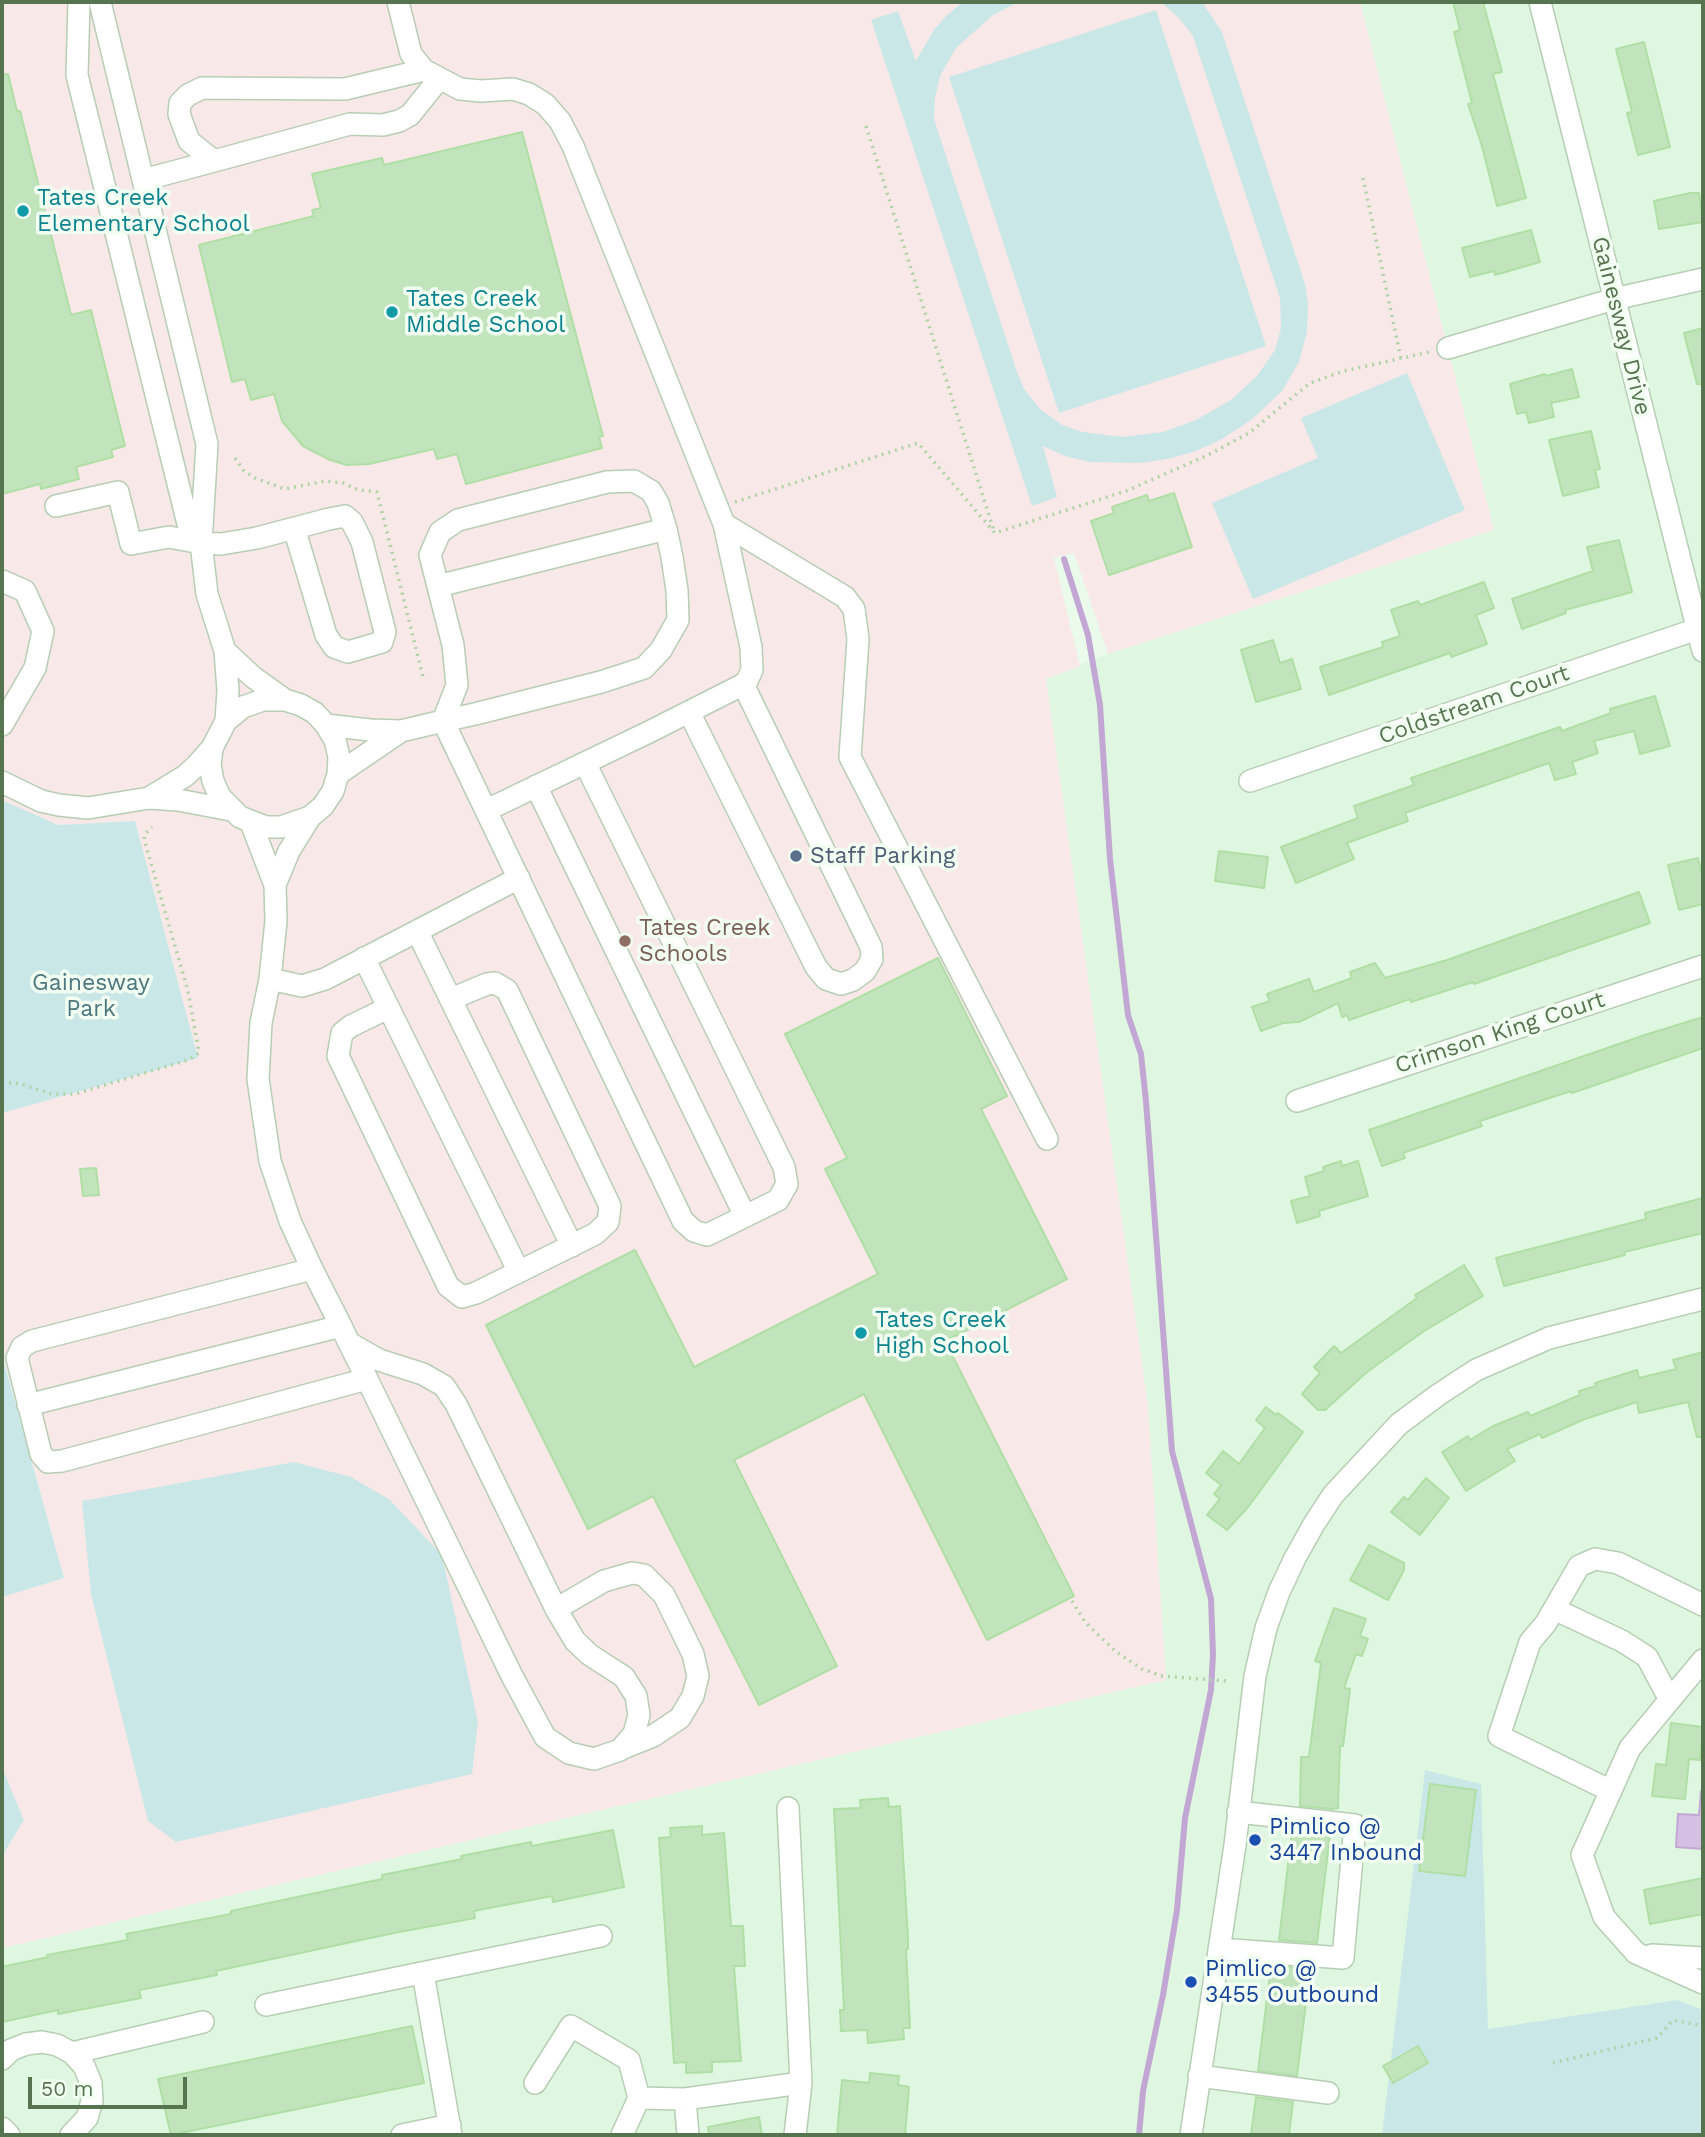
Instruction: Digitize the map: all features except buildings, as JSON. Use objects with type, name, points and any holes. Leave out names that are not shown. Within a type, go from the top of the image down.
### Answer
[{"type":"street","points":[[79,2],[77,75],[188,524],[201,543]]},
{"type":"street","points":[[100,2],[207,444],[201,543],[207,594],[225,651],[228,690],[226,721],[212,748],[185,776],[149,798]]},
{"type":"street","points":[[398,2],[411,54],[432,74],[460,89],[513,89],[529,94],[545,104],[560,121],[573,146],[724,524],[751,647],[752,670],[743,684],[486,810]]},
{"type":"street","name":"Gainesway Drive","points":[[1540,2],[1700,628],[1703,651]]},
{"type":"street","points":[[143,180],[350,124],[383,125],[400,121],[410,115],[432,74]]},
{"type":"street","points":[[214,161],[189,141],[179,114],[180,103],[188,95],[202,88],[345,89],[432,74]]},
{"type":"street","points":[[1448,348],[1614,299],[1703,279]]},
{"type":"street","points":[[326,725],[401,731],[443,721],[601,682],[644,668],[662,650],[678,620],[677,590],[666,528],[651,491],[634,481],[607,482],[458,520],[440,532],[430,555],[453,645],[457,685],[443,721],[683,1221],[694,1231],[707,1235],[778,1200],[787,1184],[784,1167],[585,763]]},
{"type":"street","points":[[56,506],[118,492],[131,544],[169,537],[201,543],[227,543],[345,516],[352,522],[362,542],[385,632],[382,642],[348,652],[334,647],[326,635],[294,528]]},
{"type":"street","points":[[724,524],[845,597],[854,610],[858,639],[850,757],[1047,1139]]},
{"type":"street","points":[[438,586],[666,528]]},
{"type":"street","points":[[2,581],[25,591],[43,631],[35,668],[2,725]]},
{"type":"street","name":"Coldstream Court","points":[[1250,781],[1700,628]]},
{"type":"street","points":[[225,651],[253,677],[285,700]]},
{"type":"street","points":[[689,712],[816,967],[826,979],[841,984],[853,980],[865,971],[872,959],[871,947],[743,684]]},
{"type":"street","points":[[226,721],[243,708],[263,700],[285,700],[315,713],[335,740],[338,774],[333,791],[323,806],[310,817],[289,851],[275,885]]},
{"type":"street","points":[[338,774],[401,731]]},
{"type":"street","points":[[212,748],[210,765],[213,781],[220,797],[231,810],[251,823],[266,827],[281,827],[310,817]]},
{"type":"street","points":[[2,782],[41,801],[88,808],[149,798],[178,800],[231,810]]},
{"type":"street","points":[[536,786],[745,1216]]},
{"type":"street","points":[[251,823],[275,885],[276,920],[270,979],[261,1023],[258,1079],[270,1161],[290,1221],[312,1269],[512,1676],[545,1737],[569,1753],[594,1759],[653,1736],[680,1718],[693,1696],[698,1676],[693,1654],[664,1595],[644,1575],[632,1573],[604,1581],[556,1609]]},
{"type":"street","points":[[270,979],[302,986],[325,979],[519,878]]},
{"type":"street","points":[[418,931],[572,1246]]},
{"type":"street","points":[[364,958],[519,1272]]},
{"type":"street","name":"Crimson King Court","points":[[1297,1101],[1703,966]]},
{"type":"street","points":[[388,1009],[351,1026],[342,1034],[338,1056],[448,1286],[462,1297],[476,1293],[595,1234],[608,1222],[610,1206],[507,990],[495,983],[487,984],[451,999]]},
{"type":"street","points":[[312,1269],[32,1341],[22,1347],[17,1358],[41,1454],[48,1462],[62,1461],[367,1379]]},
{"type":"street","points":[[1191,2135],[1255,1676],[1266,1628],[1276,1602],[1295,1558],[1314,1524],[1334,1495],[1399,1424],[1476,1370],[1549,1338],[1703,1299]]},
{"type":"street","points":[[28,1405],[345,1334]]},
{"type":"street","points":[[345,1334],[379,1360],[423,1374],[444,1386],[456,1404],[556,1609],[575,1641],[590,1655],[624,1677],[636,1696],[639,1715],[634,1734],[620,1750]]},
{"type":"street","points":[[1611,1791],[1499,1736],[1530,1642],[1546,1623],[1579,1566],[1595,1559],[1618,1563],[1703,1605]]},
{"type":"street","points":[[1554,1609],[1622,1641],[1647,1657],[1670,1700]]},
{"type":"street","points":[[1703,1660],[1629,1748],[1582,1855],[1604,1917],[1636,1954],[1703,1983]]},
{"type":"street","points":[[788,1808],[801,2083],[795,2135]]},
{"type":"street","points":[[1219,1948],[1343,1958],[1355,1825],[1238,1812]]},
{"type":"street","points":[[266,2005],[600,1936]]},
{"type":"street","points":[[1636,1954],[1703,1958]]},
{"type":"street","points":[[402,2135],[451,2130],[424,1973]]},
{"type":"street","points":[[72,2053],[203,2022]]},
{"type":"street","points":[[535,2083],[572,2026],[629,2060],[639,2098],[622,2135]]},
{"type":"street","points":[[2,2059],[12,2050],[26,2044],[42,2042],[57,2045],[72,2053],[84,2066],[91,2083],[92,2101],[87,2118],[71,2135]]},
{"type":"street","points":[[1199,2076],[1328,2093]]},
{"type":"street","points":[[639,2098],[685,2099],[801,2083]]},
{"type":"street","points":[[685,2099],[688,2135]]},
{"type":"street","points":[[2,2129],[9,2135]]},
{"type":"path","points":[[866,126],[995,533]]},
{"type":"path","points":[[1363,178],[1401,359]]},
{"type":"path","points":[[995,533],[1125,491],[1208,455],[1249,433],[1310,383],[1344,371],[1448,348]]},
{"type":"path","points":[[724,524],[730,503],[918,443],[995,533]]},
{"type":"path","points":[[2,1082],[22,1084],[52,1094],[75,1094],[188,1060],[200,1053],[188,991],[144,839],[152,827]]},
{"type":"path","points":[[1072,1601],[1077,1612],[1092,1629],[1115,1651],[1142,1670],[1162,1676],[1224,1681]]},
{"type":"path","points":[[1553,2063],[1657,2038],[1673,2020],[1703,2026]]},
{"type":"shaded area","name":"Tates Creek Schools","points":[[2,2],[1360,2],[1494,530],[1108,654],[1074,553],[1054,558],[1080,666],[1046,679],[1148,1407],[1166,1680],[2,1948],[2,1597],[64,1578],[2,1355],[2,1113],[198,1058],[135,821],[58,825],[2,800]]},
{"type":"shaded area","points":[[1360,2],[1703,2],[1703,2135],[2,2135],[2,1948],[934,1733],[1148,1407],[1046,678],[1108,654],[1448,348]]},
{"type":"shaded area","points":[[1701,1791],[1703,1849],[1676,1847],[1678,1814],[1699,1815]]},
{"type":"green space","points":[[963,2],[1019,2],[993,15],[956,48],[940,76],[934,119],[1017,372],[1024,389],[1040,409],[1062,425],[1083,432],[1122,437],[1163,432],[1196,420],[1231,400],[1257,376],[1275,350],[1281,328],[1280,298],[1193,36],[1179,18],[1161,2],[1202,2],[1222,32],[1305,284],[1308,303],[1307,332],[1299,362],[1282,391],[1251,420],[1222,439],[1196,451],[1141,463],[1089,462],[1065,456],[1043,446],[1057,497],[1032,506],[871,20],[898,11],[916,61],[934,30]]},
{"type":"green space","points":[[1156,10],[1266,346],[1059,413],[949,77]]},
{"type":"green space","points":[[1407,373],[1465,510],[1253,599],[1212,503],[1318,458],[1301,418]]},
{"type":"green space","name":"Gainesway Park","points":[[2,800],[58,825],[135,821],[198,1058],[2,1113]]},
{"type":"green space","points":[[2,1355],[64,1578],[2,1597]]},
{"type":"green space","points":[[294,1462],[351,1477],[390,1500],[442,1555],[478,1722],[472,1774],[176,1842],[148,1821],[91,1594],[82,1501]]},
{"type":"green space","points":[[2,1768],[24,1820],[2,1856]]},
{"type":"green space","points":[[1425,1770],[1481,1784],[1488,2029],[1677,2000],[1703,2010],[1703,2135],[1382,2135]]},
{"type":"waterway","points":[[1064,559],[1088,635],[1100,705],[1110,859],[1128,1015],[1141,1054],[1146,1101],[1172,1451],[1211,1599],[1211,1690],[1185,1818],[1177,1910],[1143,2091],[1139,2135]]},
{"type":"place","name":"Tates Creek Elementary School","points":[[23,211]]},
{"type":"place","name":"Tates Creek Middle School","points":[[392,312]]},
{"type":"place","name":"Staff Parking","points":[[796,856]]},
{"type":"place","name":"Tates Creek Schools","points":[[625,941]]},
{"type":"place","name":"Tates Creek High School","points":[[861,1333]]},
{"type":"place","name":"Pimlico @ 3447 Inbound","points":[[1255,1840]]},
{"type":"place","name":"Pimlico @ 3455 Outbound","points":[[1191,1982]]}]
